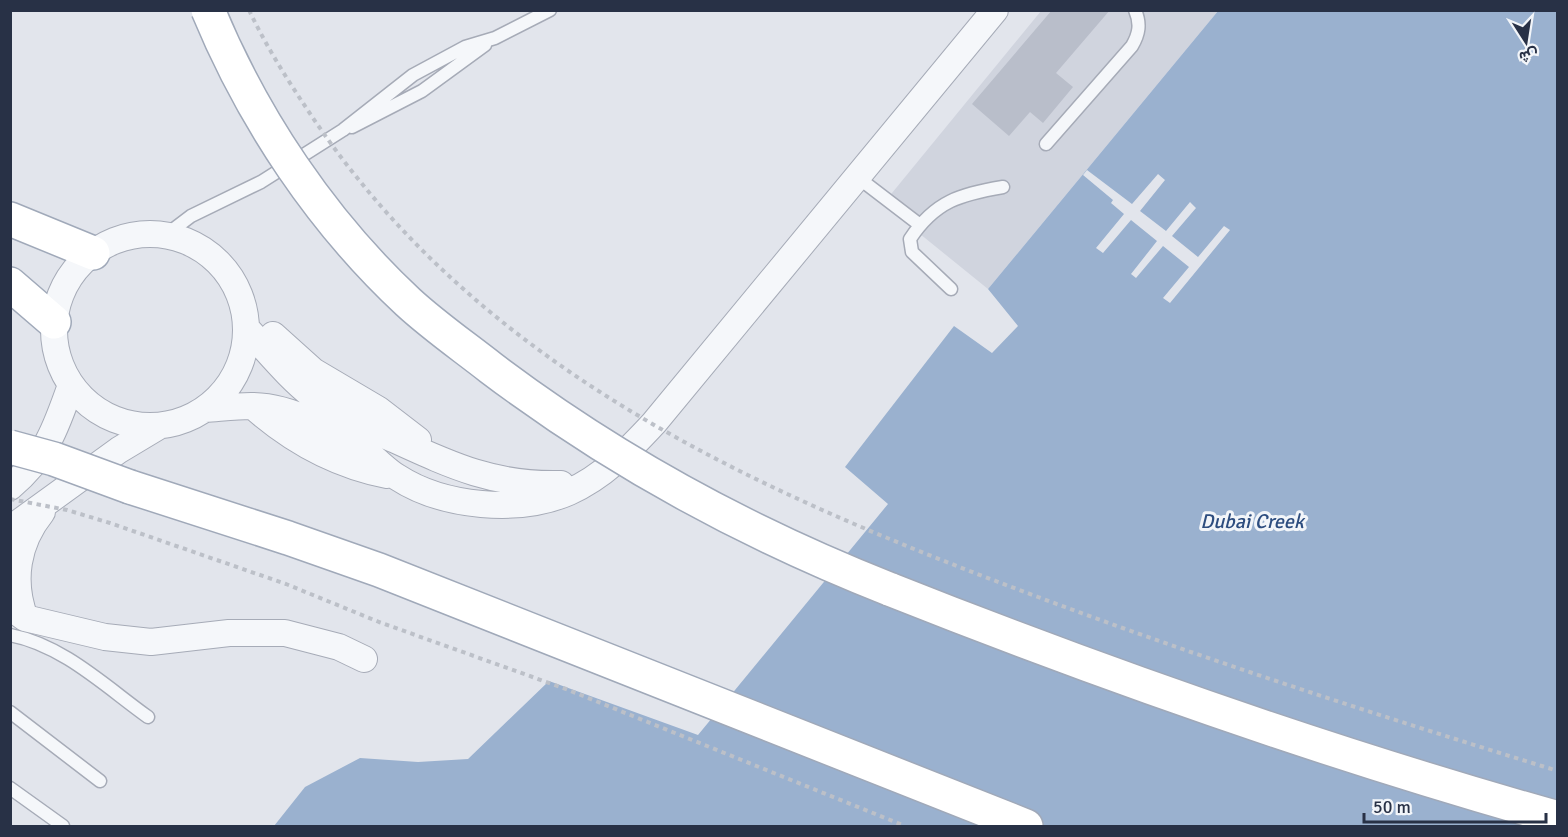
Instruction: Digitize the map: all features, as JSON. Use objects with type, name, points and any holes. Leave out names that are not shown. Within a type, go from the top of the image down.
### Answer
[{"type":"main road","points":[[208,10],[235,70],[284,153],[341,229],[407,301],[527,395],[590,439],[712,510],[809,556],[956,616],[1194,702],[1373,762],[1557,818]]},
{"type":"main road","points":[[10,219],[93,253]]},
{"type":"main road","points":[[10,284],[54,322]]},
{"type":"main road","points":[[10,447],[64,462],[130,487],[379,570],[980,810],[1026,826]]},
{"type":"main road","points":[[10,466],[130,487]]},
{"type":"street","points":[[205,409],[253,406],[276,410],[319,425],[369,455],[397,477],[442,496],[466,501],[500,503],[543,500],[568,492],[591,480],[620,457],[654,423],[995,10]]},
{"type":"street","points":[[10,529],[119,450],[159,426],[191,417],[205,409],[220,397],[240,365],[245,318],[238,291],[216,260],[184,240],[144,235],[121,238],[93,253],[75,269],[62,290],[54,322],[57,355],[71,386],[81,398],[109,417],[125,423],[159,426]]},
{"type":"street","points":[[245,318],[298,384],[330,408],[437,459],[461,470],[512,483],[565,484],[591,480]]},
{"type":"street","points":[[10,487],[30,471],[49,444],[71,386]]},
{"type":"street","points":[[56,496],[28,533],[20,554],[16,576],[15,620],[105,637],[151,642],[229,633],[285,633],[330,644],[364,659]]},
{"type":"lane","points":[[343,130],[370,119],[422,91],[495,38],[550,10]]},
{"type":"lane","points":[[1046,144],[1138,36],[1139,24],[1135,10]]},
{"type":"lane","points":[[166,236],[191,216],[261,182],[343,130],[413,75],[465,47],[495,38]]},
{"type":"lane","points":[[856,176],[921,225]]},
{"type":"lane","points":[[951,289],[912,252],[910,239],[921,225],[947,201],[973,192],[1003,187]]},
{"type":"lane","points":[[15,620],[31,640],[55,651],[148,717]]},
{"type":"lane","points":[[10,712],[100,781]]},
{"type":"lane","points":[[10,788],[63,826]]},
{"type":"path","points":[[249,10],[296,93],[330,143],[394,223],[450,280],[494,317],[550,359],[627,411],[708,457],[792,498],[973,573],[1188,653],[1557,771]]},
{"type":"path","points":[[10,499],[67,510],[110,523],[286,584],[379,621],[566,689],[905,826]]},
{"type":"shaded area","points":[[1041,11],[1218,11],[988,289],[883,204]]},
{"type":"water","name":"Dubai Creek","points":[[1218,11],[1557,11],[1557,826],[274,826],[305,787],[360,758],[418,762],[468,759],[549,681],[698,735],[888,504],[845,467],[954,326],[992,353],[1018,326],[988,289]]},
{"type":"pier","points":[[1087,170],[1132,204],[1158,174],[1165,180],[1140,211],[1166,231],[1190,202],[1196,208],[1172,236],[1198,257],[1224,226],[1230,230],[1170,303],[1163,298],[1189,267],[1163,246],[1136,278],[1131,274],[1157,241],[1131,220],[1103,253],[1096,248],[1124,214],[1111,203],[1113,200],[1083,175]]},
{"type":"building","points":[[1052,10],[1110,10],[1056,73],[1073,87],[1043,123],[1030,112],[1009,136],[972,104]]}]
